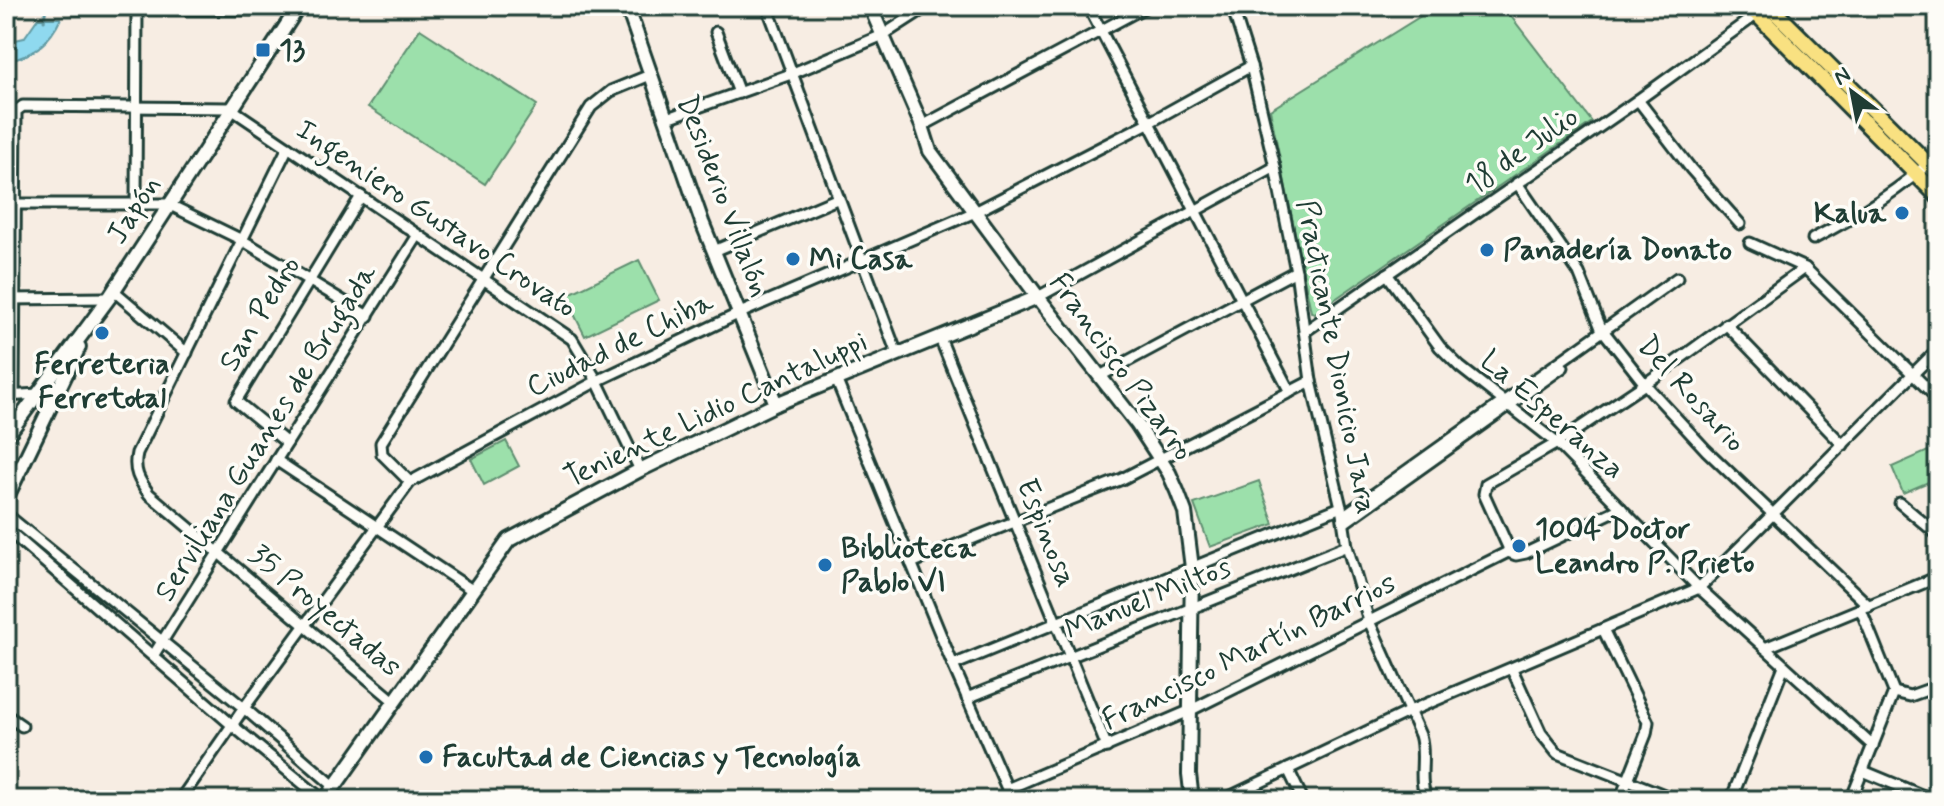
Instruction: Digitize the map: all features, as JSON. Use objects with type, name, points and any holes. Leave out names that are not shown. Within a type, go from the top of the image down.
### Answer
[{"type":"main road","points":[[1760,8],[1935,164]]},
{"type":"main road","points":[[1760,8],[1938,196]]},
{"type":"street","name":"Desiderio Villalón","points":[[627,6],[714,251],[776,404]]},
{"type":"street","points":[[767,6],[897,354]]},
{"type":"street","name":"Francisco Pizarro","points":[[870,6],[930,151],[1100,376],[1161,460],[1173,482],[1185,512],[1192,568],[1189,711],[1192,800]]},
{"type":"street","points":[[665,119],[791,74],[883,35],[928,6]]},
{"type":"street","points":[[1088,6],[1290,392]]},
{"type":"street","points":[[922,126],[1147,6]]},
{"type":"street","name":"Practicante Dionicio Jara","points":[[1232,6],[1251,66],[1275,167],[1296,271],[1311,381],[1343,515],[1347,546],[1369,621],[1424,747],[1421,783],[1428,800]]},
{"type":"street","points":[[76,8],[298,8]]},
{"type":"street","points":[[136,205],[137,8]]},
{"type":"street","name":"Japón","points":[[6,437],[111,294],[298,8]]},
{"type":"street","name":"18 de Julio","points":[[1304,332],[1638,100],[1760,8]]},
{"type":"street","points":[[716,32],[739,93]]},
{"type":"street","name":"Ciudad de Chiba","points":[[180,800],[410,482],[597,381],[740,313],[975,212],[1251,66]]},
{"type":"street","points":[[410,482],[382,454],[381,443],[591,107],[611,91],[650,75]]},
{"type":"street","points":[[1638,100],[1691,169],[1740,224]]},
{"type":"street","points":[[38,394],[10,396],[10,204],[16,111],[23,106],[230,108]]},
{"type":"street","name":"Ingeniero Gustavo Crovato","points":[[230,108],[572,339],[597,381],[640,470]]},
{"type":"street","points":[[10,299],[111,294],[187,353],[288,147]]},
{"type":"street","points":[[1813,239],[1935,164]]},
{"type":"street","name":"Teniente Lidio Cantaluppi","points":[[324,800],[509,540],[640,470],[776,404],[1038,297],[1275,167]]},
{"type":"street","name":"Del Rosario","points":[[1517,183],[1579,273],[1605,333],[1645,384],[1706,450],[1865,608],[1894,692]]},
{"type":"street","name":"San Pedro","points":[[287,443],[236,401],[361,196]]},
{"type":"street","points":[[714,251],[839,198]]},
{"type":"street","points":[[10,204],[168,204],[242,240],[368,316]]},
{"type":"street","name":"Serviliana Guanes de Brugada","points":[[153,656],[418,235]]},
{"type":"street","points":[[1750,243],[1805,268],[1938,399]]},
{"type":"street","points":[[1508,552],[1484,494],[1486,484],[1557,443],[1645,384],[1805,268]]},
{"type":"street","points":[[1100,376],[1296,271]]},
{"type":"street","name":"La Esperanza","points":[[1387,274],[1440,347],[1557,443],[1699,588],[1873,746]]},
{"type":"street","points":[[953,665],[1192,568],[1343,515],[1506,404],[1677,278]]},
{"type":"street","points":[[6,499],[92,321]]},
{"type":"street","points":[[1726,324],[1843,445]]},
{"type":"street","name":"Espinosa","points":[[940,338],[1107,747]]},
{"type":"street","points":[[1223,800],[1410,711],[1699,588],[1938,349]]},
{"type":"street","name":"35 Proyectadas","points":[[187,353],[137,453],[134,466],[139,480],[149,494],[394,701]]},
{"type":"street","points":[[836,379],[1012,800]]},
{"type":"street","points":[[911,563],[1122,479],[1311,381]]},
{"type":"street","points":[[276,460],[472,590]]},
{"type":"street","points":[[1900,503],[1938,535]]},
{"type":"street","name":"Francisco Martín Barrios","points":[[1007,789],[1189,711],[1508,552],[1516,555],[1526,553],[1621,508]]},
{"type":"street","points":[[8,515],[244,708],[334,786]]},
{"type":"street","points":[[8,515],[9,531],[232,725],[324,800]]},
{"type":"street","name":"Manuel Miltos","points":[[967,698],[1347,546]]},
{"type":"street","points":[[1765,648],[1938,577]]},
{"type":"street","points":[[1603,629],[1648,722],[1620,800]]},
{"type":"street","points":[[1731,800],[1784,666]]},
{"type":"street","points":[[1512,669],[1541,733],[1557,753],[1677,800]]},
{"type":"street","points":[[1851,800],[1894,692],[1910,696],[1938,686]]},
{"type":"street","points":[[6,715],[22,726]]},
{"type":"street","points":[[1288,769],[1303,800]]},
{"type":"street","points":[[1863,771],[1928,798]]},
{"type":"green space","points":[[1437,6],[1503,6],[1592,122],[1315,313],[1311,312],[1270,110]]},
{"type":"green space","points":[[420,29],[537,105],[485,184],[368,107]]},
{"type":"green space","points":[[639,260],[659,300],[585,336],[565,296]]},
{"type":"green space","points":[[506,441],[519,466],[484,485],[471,459]]},
{"type":"green space","points":[[1928,451],[1938,478],[1903,493],[1892,467]]},
{"type":"green space","points":[[1259,481],[1274,524],[1210,547],[1194,504]]},
{"type":"water","points":[[38,18],[61,18],[39,47],[6,62],[6,42],[24,38]]},
{"type":"waterway","points":[[44,21],[46,6]]},
{"type":"place","name":"13","points":[[263,50]]},
{"type":"place","name":"Kalua","points":[[1902,213]]},
{"type":"place","name":"Panadería Donato","points":[[1487,250]]},
{"type":"place","name":"Mi Casa","points":[[793,259]]},
{"type":"place","name":"Ferreteria Ferretotal","points":[[102,333]]},
{"type":"place","name":"1004 Doctor Leandro P. Prieto","points":[[1519,546]]},
{"type":"place","name":"Biblioteca Pablo VI","points":[[825,565]]},
{"type":"place","name":"Facultad de Ciencias y Tecnología","points":[[426,757]]}]
